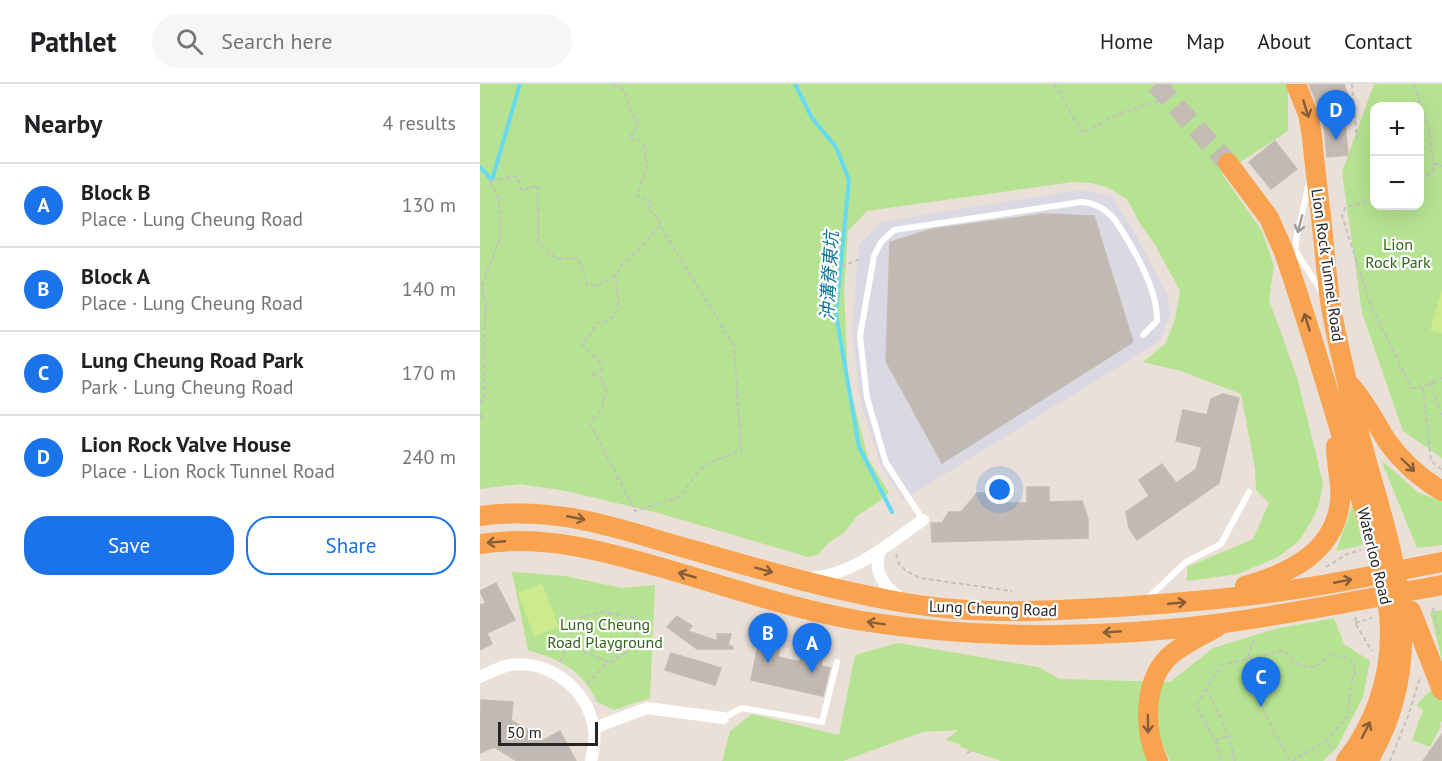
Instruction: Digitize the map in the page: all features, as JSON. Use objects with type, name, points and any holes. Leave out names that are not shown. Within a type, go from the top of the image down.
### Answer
[{"type":"highway","name":"Lion Rock Tunnel Road","points":[[1296,84],[1308,114],[1331,309],[1353,410],[1365,483]]},
{"type":"highway","name":"Lion Rock Tunnel Road","points":[[1228,163],[1273,225],[1292,274],[1336,419],[1365,483]]},
{"type":"highway","points":[[1347,382],[1398,455],[1419,475],[1442,491]]},
{"type":"highway","points":[[1215,599],[1239,588],[1279,576],[1297,567],[1328,537],[1340,501],[1336,419]]},
{"type":"highway","name":"Waterloo Road","points":[[1339,758],[1360,741],[1377,704],[1386,673],[1382,650],[1388,604],[1365,483]]},
{"type":"highway","name":"Lung Cheung Road","points":[[480,516],[532,512],[600,522],[794,578],[908,604],[950,619],[1019,636],[1063,635],[1223,623],[1442,585]]},
{"type":"highway","name":"Lung Cheung Road","points":[[480,544],[528,540],[592,549],[814,610],[870,622],[950,619],[1012,612],[1139,606],[1215,599],[1315,586],[1442,562]]},
{"type":"highway","name":"Waterloo Road","points":[[1377,552],[1404,592],[1412,631],[1430,645],[1442,690]]},
{"type":"highway","points":[[1158,761],[1148,732],[1149,700],[1158,671],[1172,653],[1223,623]]},
{"type":"highway","points":[[1368,761],[1386,731],[1398,699],[1412,631]]},
{"type":"street","points":[[794,578],[837,574],[881,549],[922,520]]},
{"type":"street","points":[[881,549],[877,562],[882,581],[891,592],[908,604]]},
{"type":"street","points":[[480,676],[508,665],[527,664],[546,669],[564,679],[577,691],[588,710],[594,728],[591,761]]},
{"type":"street","points":[[594,728],[647,708],[723,718]]},
{"type":"lane","points":[[1292,274],[1313,157]]},
{"type":"lane","points":[[922,520],[886,463],[867,398],[860,336],[874,256],[881,242],[894,230],[1082,202],[1095,205],[1106,211],[1119,226],[1153,290],[1158,308],[1157,321],[1143,335]]},
{"type":"lane","points":[[1273,225],[1295,249],[1331,309]]},
{"type":"lane","points":[[1139,606],[1186,562],[1221,544],[1249,492]]},
{"type":"lane","points":[[723,718],[742,708],[822,722],[837,662]]},
{"type":"path","points":[[613,84],[626,93],[633,115],[638,119],[635,132],[629,135],[644,145],[647,166],[637,196],[642,200],[648,199],[651,205],[647,208],[659,218],[660,225],[734,346],[741,450],[703,466],[679,497],[635,511],[591,425],[592,419],[600,413],[606,389],[600,377],[591,374],[600,372],[602,367],[582,345],[595,324],[611,320],[615,316],[618,301],[615,274]]},
{"type":"path","points":[[1054,84],[1083,133],[1120,113],[1159,101],[1164,84]]},
{"type":"path","points":[[1352,84],[1357,140]]},
{"type":"path","points":[[1414,84],[1429,130],[1433,163],[1433,172],[1424,178]]},
{"type":"path","points":[[1433,163],[1442,166]]},
{"type":"path","points":[[480,404],[484,399],[486,306],[482,286],[500,238],[499,199],[489,181],[517,176],[522,191],[538,185],[538,242],[557,259],[578,258],[587,284],[597,286],[615,274],[660,225]]},
{"type":"path","points":[[1370,199],[1345,208],[1342,216],[1370,303],[1411,388],[1423,387],[1442,378]]},
{"type":"path","points":[[841,267],[858,259]]},
{"type":"path","points":[[1431,382],[1442,418]]},
{"type":"path","points":[[1423,387],[1431,461],[1442,470]]},
{"type":"path","points":[[480,414],[483,418],[480,420]]},
{"type":"path","points":[[896,552],[899,564],[920,578],[1012,591]]},
{"type":"path","points":[[1323,569],[1347,554],[1377,552]]},
{"type":"path","points":[[1430,645],[1439,634],[1433,608]]},
{"type":"path","points":[[560,664],[569,645],[571,620],[602,612],[638,618],[635,646],[610,663],[608,662],[587,684]]},
{"type":"path","points":[[1354,623],[1356,617]]},
{"type":"path","points":[[1354,623],[1370,619]]},
{"type":"path","points":[[1354,623],[1382,650]]},
{"type":"path","points":[[1221,761],[1215,740],[1196,706],[1223,664],[1247,660],[1263,654],[1284,651],[1300,666],[1316,667],[1330,654],[1350,659],[1356,670],[1351,684],[1348,716],[1327,740],[1291,761],[1245,675],[1247,660],[1254,640]]},
{"type":"path","points":[[569,645],[608,662]]},
{"type":"path","points":[[1390,761],[1408,716],[1422,670]]},
{"type":"path","points":[[1206,688],[1229,736],[1235,761]]},
{"type":"path","points":[[1215,740],[1229,736]]},
{"type":"path","points":[[1327,740],[1331,747],[1338,750],[1339,758]]},
{"type":"path","points":[[967,753],[971,751]]},
{"type":"shaded area","points":[[1079,190],[1112,196],[1136,235],[1167,294],[1171,313],[1160,341],[903,500],[881,466],[860,400],[852,331],[859,245],[881,222]]},
{"type":"green space","points":[[480,84],[1288,84],[1288,131],[1222,174],[1262,231],[1274,266],[1269,300],[1297,377],[1323,483],[1319,504],[1312,520],[1299,541],[1278,557],[1238,574],[1187,581],[1187,567],[1253,539],[1269,503],[1256,490],[1255,469],[1241,394],[1181,371],[1143,362],[1165,344],[1175,320],[1180,291],[1127,199],[1107,187],[1073,182],[867,211],[848,231],[844,289],[848,381],[868,458],[889,493],[857,516],[844,533],[828,543],[818,555],[808,557],[658,513],[566,491],[520,484],[480,489]]},
{"type":"green space","name":"Lion Rock Park","points":[[1374,84],[1442,84],[1442,458],[1403,431],[1362,313],[1342,172]]},
{"type":"green space","points":[[1442,290],[1442,333],[1430,330]]},
{"type":"green space","points":[[1381,460],[1419,493],[1442,501],[1442,545],[1417,548]]},
{"type":"green space","points":[[1353,504],[1363,545],[1336,551]]},
{"type":"green space","name":"Lung Cheung Road Playground","points":[[512,572],[565,576],[622,588],[655,585],[650,698],[614,710],[597,702],[585,682],[569,668],[560,662],[528,650]]},
{"type":"green space","points":[[542,584],[559,627],[534,636],[518,593]]},
{"type":"green space","points":[[1442,610],[1442,660],[1430,612]]},
{"type":"green space","points":[[1334,618],[1344,644],[1370,661],[1363,697],[1336,749],[1323,761],[1170,761],[1160,740],[1154,761],[1001,761],[946,740],[958,730],[923,732],[843,761],[722,761],[730,731],[752,714],[839,735],[855,655],[898,643],[1038,667],[1060,679],[1170,682],[1213,648],[1275,629]]},
{"type":"green space","points":[[1442,680],[1442,722],[1440,721],[1441,726],[1430,747],[1412,740],[1423,710],[1416,705]]},
{"type":"building","points":[[1309,84],[1344,84],[1348,96],[1318,106]]},
{"type":"building","points":[[1345,123],[1348,155],[1327,157],[1324,125]]},
{"type":"building","points":[[1275,141],[1297,169],[1271,189],[1249,162]]},
{"type":"building","points":[[1043,214],[1094,216],[1133,342],[942,463],[886,361],[890,242],[933,229]]},
{"type":"building","points":[[1223,394],[1239,398],[1219,483],[1137,540],[1129,528],[1126,512],[1149,496],[1139,480],[1162,464],[1176,483],[1196,469],[1202,447],[1176,441],[1183,410],[1207,415],[1211,399]]},
{"type":"building","points":[[1027,487],[1049,487],[1049,502],[1082,501],[1088,519],[1088,538],[932,542],[931,523],[942,523],[949,512],[961,512],[977,493],[989,493],[990,503],[1027,503]]},
{"type":"building","points":[[496,583],[515,620],[487,633],[492,644],[480,650],[480,605],[486,603],[480,591]]},
{"type":"building","points":[[677,616],[692,626],[688,631],[717,641],[717,634],[731,634],[728,645],[733,649],[697,649],[667,627]]},
{"type":"building","points":[[759,641],[780,645],[778,657],[800,662],[802,651],[823,655],[821,666],[830,668],[823,696],[751,680]]},
{"type":"building","points":[[671,653],[721,668],[715,685],[665,670]]},
{"type":"building","points":[[481,700],[513,702],[511,720],[544,740],[560,731],[576,761],[517,761],[494,747],[480,753]]},
{"type":"building","points":[[1442,734],[1442,761],[1423,761]]},
{"type":"waterway","points":[[492,180],[520,84]]},
{"type":"waterway","name":"沖溝脊東坑","points":[[795,84],[812,118],[836,147],[849,180],[836,314],[859,447],[892,512]]},
{"type":"waterway","points":[[480,167],[492,180]]},
{"type":"tunnel","points":[[1156,84],[1228,163]]},
{"type":"place","name":"Lion Rock Valve House","points":[[1336,140]]},
{"type":"place","name":"Block A","points":[[768,663]]},
{"type":"place","name":"Block B","points":[[812,673]]},
{"type":"place","name":"Lung Cheung Road Park","points":[[1261,707]]}]
